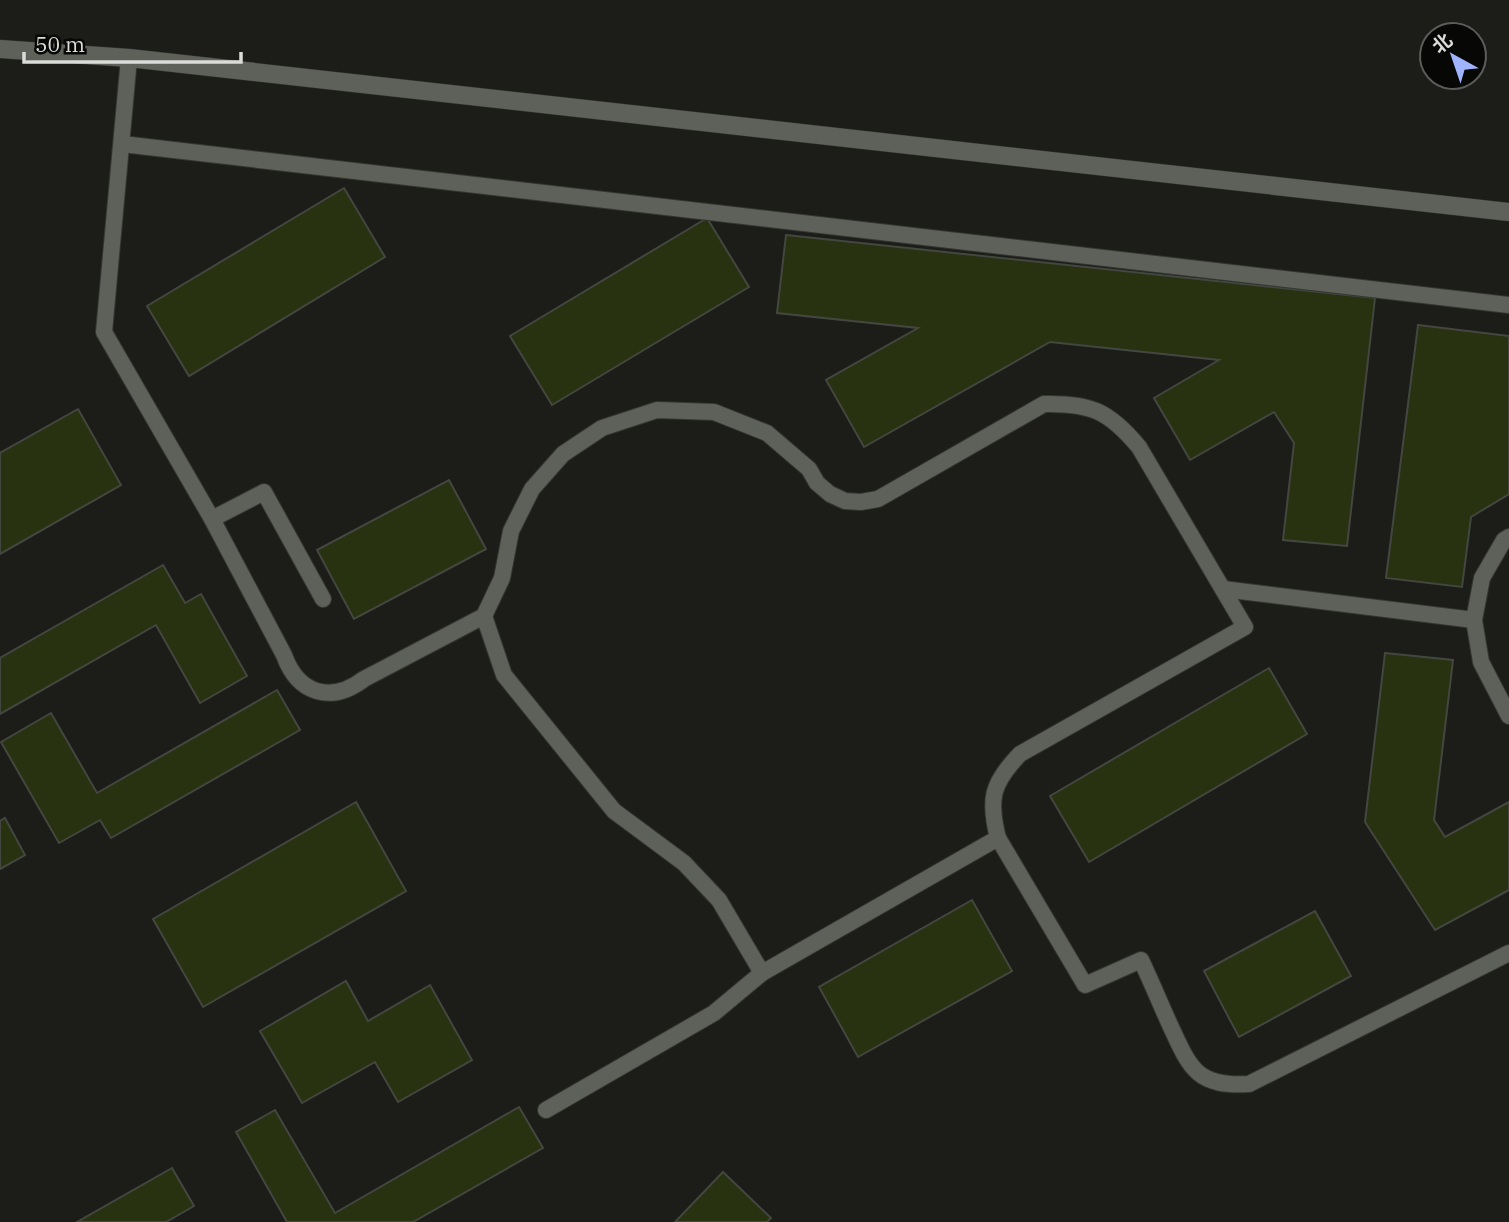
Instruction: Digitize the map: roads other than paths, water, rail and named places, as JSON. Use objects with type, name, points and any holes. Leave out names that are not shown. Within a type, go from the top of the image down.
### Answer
[{"type":"street","points":[[0,49],[129,58],[1509,212]]},
{"type":"lane","points":[[129,58],[104,332],[212,519],[289,669],[298,681],[310,689],[338,692],[352,688],[364,679],[484,616],[502,578],[511,531],[532,489],[563,454],[602,428],[657,410],[714,412],[767,433],[808,469],[817,483],[830,494],[861,502],[885,495],[1044,404],[1072,403],[1098,411],[1121,426],[1139,447],[1245,628],[1020,754],[1004,771],[994,792],[992,816],[998,838],[1085,985],[1140,960],[1182,1054],[1194,1069],[1210,1080],[1229,1086],[1249,1084],[1509,953]]},
{"type":"lane","points":[[122,144],[1509,304]]},
{"type":"lane","points":[[212,519],[264,492],[323,599]]},
{"type":"lane","points":[[1509,537],[1504,540],[1482,578],[1474,620],[1481,662],[1509,716]]},
{"type":"lane","points":[[1223,589],[1474,620]]},
{"type":"lane","points":[[484,616],[504,675],[614,811],[684,863],[719,900],[762,974]]},
{"type":"lane","points":[[546,1110],[715,1013],[762,974],[998,838]]}]
